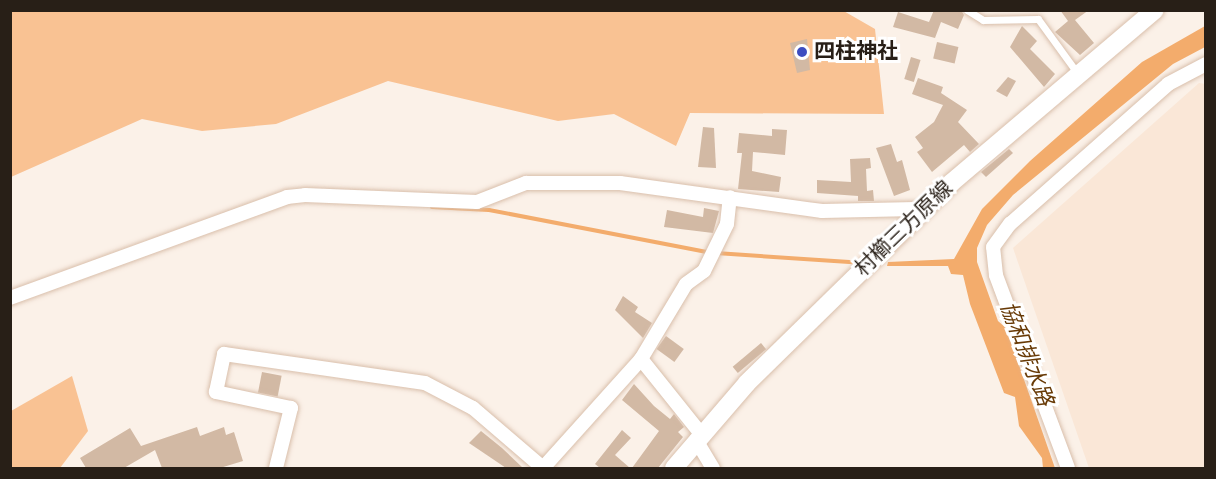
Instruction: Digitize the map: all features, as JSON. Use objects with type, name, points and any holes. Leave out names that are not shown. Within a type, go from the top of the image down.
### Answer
[{"type":"main road","name":"村櫛三方原線","points":[[674,468],[699,437],[921,212],[1078,74],[1155,10]]},
{"type":"street","points":[[1068,468],[996,275],[993,248],[1010,224],[1168,84],[1206,64]]},
{"type":"street","points":[[10,298],[287,197],[477,202],[526,183],[620,183],[822,211],[916,209],[921,212]]},
{"type":"street","points":[[276,468],[291,408],[216,392],[224,354],[426,383],[473,408],[543,468],[641,359],[686,284],[711,260],[727,224],[730,197]]},
{"type":"street","points":[[641,359],[699,437],[713,468]]},
{"type":"lane","points":[[967,10],[983,20],[1038,20],[1078,74]]},
{"type":"shaded area","points":[[842,10],[875,29],[884,114],[690,113],[676,146],[614,114],[558,121],[388,81],[276,124],[202,131],[142,119],[11,177],[11,11]]},
{"type":"shaded area","points":[[1205,26],[1205,47],[1173,64],[1013,195],[987,225],[977,248],[977,262],[998,321],[1006,328],[1055,468],[1043,468],[1042,458],[1019,426],[1015,397],[1004,393],[970,304],[963,275],[951,274],[948,266],[887,266],[888,262],[954,259],[982,209],[1030,161],[1142,62]]},
{"type":"shaded area","points":[[1199,83],[1206,84],[1205,468],[1089,468],[1013,248]]},
{"type":"shaded area","points":[[72,376],[88,431],[60,468],[11,468],[11,411]]},
{"type":"building","points":[[934,10],[961,10],[964,15],[958,29],[941,22],[935,38],[893,27],[898,12],[929,22]]},
{"type":"building","points":[[1060,10],[1089,10],[1075,20],[1094,43],[1080,55],[1055,32],[1068,21]]},
{"type":"building","points":[[1022,26],[1037,41],[1030,49],[1055,74],[1044,87],[1010,47]]},
{"type":"building","points":[[807,39],[810,70],[797,73],[790,43]]},
{"type":"building","points":[[937,42],[958,47],[955,64],[933,59]]},
{"type":"building","points":[[911,57],[921,60],[914,82],[904,79]]},
{"type":"building","points":[[1008,77],[1016,81],[1007,97],[996,91]]},
{"type":"building","points":[[918,78],[943,87],[941,93],[967,110],[958,122],[979,144],[970,152],[964,145],[932,172],[917,152],[923,148],[915,137],[934,122],[943,105],[912,94]]},
{"type":"building","points":[[703,127],[714,128],[716,168],[698,167]]},
{"type":"building","points":[[772,129],[787,130],[785,155],[753,152],[752,171],[781,177],[779,192],[738,189],[742,153],[737,153],[739,133],[772,136]]},
{"type":"building","points":[[891,144],[897,162],[902,160],[910,190],[894,196],[876,148]]},
{"type":"building","points":[[1009,149],[1013,153],[986,177],[981,172]]},
{"type":"building","points":[[870,158],[871,168],[866,169],[867,191],[873,190],[874,201],[858,201],[858,196],[817,193],[817,180],[851,182],[850,159]]},
{"type":"building","points":[[704,208],[719,211],[713,233],[664,227],[667,210],[703,217]]},
{"type":"building","points":[[623,296],[638,307],[635,312],[652,323],[643,338],[615,310]]},
{"type":"building","points":[[666,336],[684,349],[674,362],[657,349]]},
{"type":"building","points":[[761,343],[766,349],[738,373],[733,367]]},
{"type":"building","points":[[262,372],[282,376],[278,396],[258,393]]},
{"type":"building","points":[[634,384],[654,406],[670,419],[674,414],[684,427],[678,432],[683,437],[658,468],[632,468],[659,431],[622,400]]},
{"type":"building","points":[[197,427],[200,436],[224,427],[226,435],[234,432],[243,461],[220,468],[162,468],[155,450],[124,468],[86,468],[80,458],[130,428],[141,446]]},
{"type":"building","points":[[622,430],[631,438],[615,455],[630,468],[600,468],[595,464]]},
{"type":"building","points":[[481,431],[523,468],[506,468],[469,443]]},
{"type":"waterway","points":[[432,207],[489,210],[708,252]]},
{"type":"waterway","points":[[716,253],[861,263]]},
{"type":"place","name":"四柱神社","points":[[802,52]]},
{"type":"water label","name":"協和排水路","points":[[1026,354]]}]
